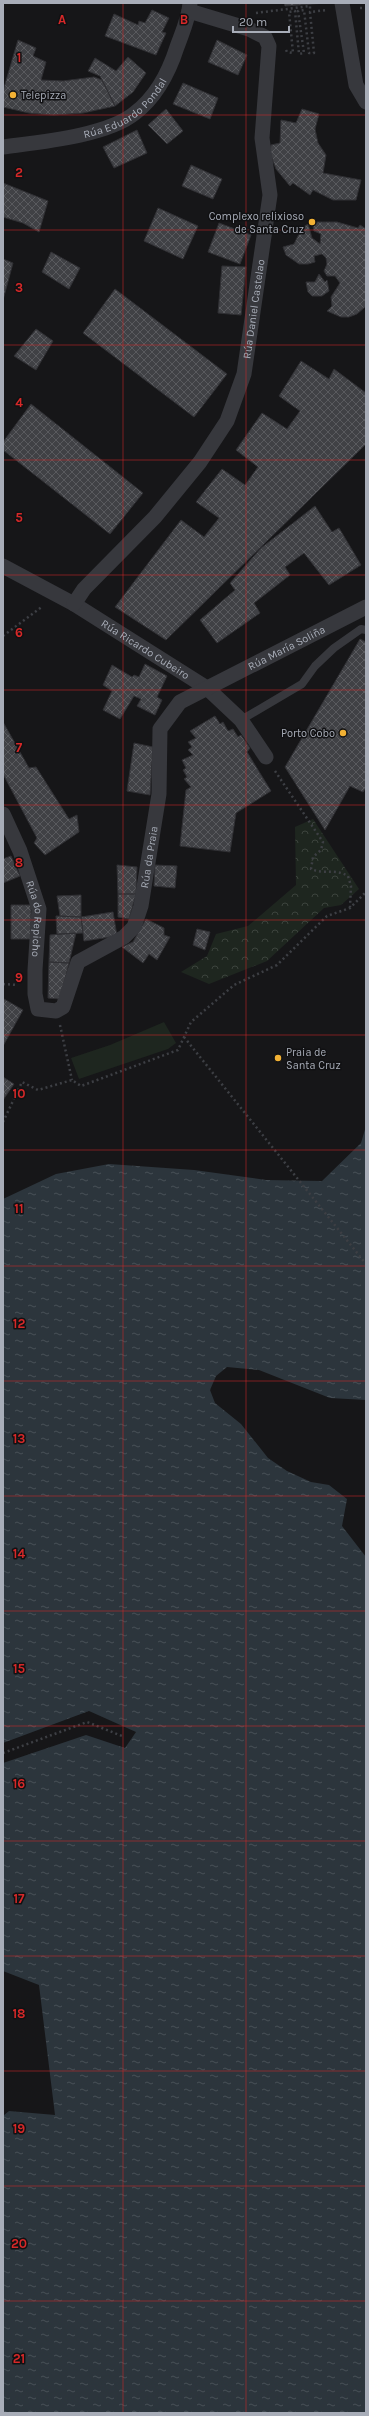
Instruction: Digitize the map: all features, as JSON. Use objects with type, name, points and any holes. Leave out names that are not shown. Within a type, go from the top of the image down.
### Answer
[{"type":"street","points":[[342,6],[356,84],[366,102]]},
{"type":"street","name":"Rúa Eduardo Pondal","points":[[3,147],[47,141],[113,126],[135,114],[148,101],[164,80],[173,61],[190,7]]},
{"type":"street","name":"Rúa Daniel Castelao","points":[[74,604],[84,589],[155,517],[200,462],[227,421],[244,374],[270,195],[262,138],[269,46],[265,37],[249,28],[190,7]]},
{"type":"street","name":"Rúa Ricardo Cubeiro","points":[[3,566],[74,604],[208,688],[241,720],[266,757]]},
{"type":"street","name":"Rúa María Soliña","points":[[208,688],[366,608]]},
{"type":"street","name":"Rúa da Praia","points":[[56,1011],[63,1007],[78,962],[124,937],[134,927],[141,906],[159,794],[160,729],[180,702],[208,688]]},
{"type":"street","name":"Rúa do Repicho","points":[[3,814],[20,851],[39,908],[35,970],[35,994],[38,1009],[56,1011]]},
{"type":"lane","points":[[241,720],[302,684],[315,666],[334,648],[361,629],[366,630]]},
{"type":"path","points":[[260,19],[250,13],[310,6],[314,53],[309,53],[304,10],[298,11],[304,53],[299,54],[295,11],[289,12],[293,53],[287,52],[284,48]]},
{"type":"path","points":[[310,12],[342,6]]},
{"type":"path","points":[[3,636],[45,605],[52,591]]},
{"type":"path","points":[[266,757],[324,842],[321,850],[313,856],[311,869],[322,873],[340,871],[348,876],[351,886],[350,908]]},
{"type":"path","points":[[56,1011],[72,1080],[81,1086],[178,1050],[191,1022],[234,985],[277,964],[327,916],[350,908],[366,892]]},
{"type":"path","points":[[184,1037],[366,1264]]},
{"type":"path","points":[[3,1122],[22,1082],[38,1090],[72,1080]]},
{"type":"path","points":[[3,1753],[87,1722],[122,1736]]},
{"type":"green space","points":[[313,819],[359,889],[341,905],[324,908],[267,961],[209,984],[181,972],[207,956],[216,934],[248,926],[296,885],[295,827]]},
{"type":"green space","points":[[164,1022],[176,1043],[168,1049],[79,1079],[71,1058],[110,1045]]},
{"type":"water","points":[[366,1126],[366,1400],[330,1398],[259,1370],[227,1367],[216,1376],[210,1390],[215,1403],[241,1424],[268,1458],[287,1471],[311,1482],[329,1485],[347,1499],[342,1526],[366,1557],[366,2413],[3,2413],[3,2116],[9,2111],[55,2115],[39,1985],[3,1971],[3,1199],[56,1174],[109,1164],[194,1170],[266,1180],[322,1181],[361,1143]]},
{"type":"pier","points":[[89,1711],[136,1732],[125,1748],[86,1735],[3,1763],[3,1743]]},
{"type":"building","points":[[284,3],[326,3],[285,6]]},
{"type":"building","points":[[152,10],[169,18],[162,32],[166,33],[156,55],[105,36],[114,14],[138,25],[139,21],[145,23]]},
{"type":"building","points":[[18,40],[36,48],[33,56],[46,62],[41,80],[63,81],[94,77],[102,80],[115,106],[83,113],[53,115],[29,113],[3,107],[3,91]]},
{"type":"building","points":[[217,40],[247,55],[238,75],[208,62]]},
{"type":"building","points":[[128,57],[146,73],[133,92],[115,106],[100,76],[88,71],[95,58],[116,71]]},
{"type":"building","points":[[183,83],[218,98],[210,119],[173,104]]},
{"type":"building","points":[[166,109],[183,131],[167,144],[148,125]]},
{"type":"building","points":[[302,109],[319,114],[315,129],[318,143],[326,155],[323,173],[361,180],[356,200],[333,200],[313,190],[310,195],[293,183],[290,186],[276,169],[270,153],[271,145],[280,143],[281,120],[296,123]]},
{"type":"building","points":[[137,130],[147,153],[114,168],[103,147]]},
{"type":"building","points":[[191,165],[222,179],[213,199],[182,186]]},
{"type":"building","points":[[3,183],[48,201],[39,232],[23,223],[3,217]]},
{"type":"building","points":[[158,208],[198,226],[183,259],[144,241]]},
{"type":"building","points":[[312,222],[337,222],[358,228],[360,225],[366,229],[366,306],[357,314],[349,317],[341,317],[327,311],[332,306],[331,297],[340,283],[335,276],[327,276],[324,271],[327,264],[326,258],[322,254],[314,256],[315,262],[308,264],[299,264],[286,255],[283,247],[294,244],[302,228],[308,224],[312,238],[320,244],[321,234],[314,231]]},
{"type":"building","points":[[219,223],[251,235],[240,264],[208,252]]},
{"type":"building","points":[[51,252],[80,268],[69,289],[42,272]]},
{"type":"building","points":[[3,259],[13,263],[3,300]]},
{"type":"building","points":[[222,266],[246,267],[241,315],[218,313]]},
{"type":"building","points":[[319,274],[325,282],[327,280],[329,291],[322,296],[312,296],[308,292],[306,282],[315,282]]},
{"type":"building","points":[[115,289],[227,374],[194,417],[83,333]]},
{"type":"building","points":[[36,329],[53,341],[36,370],[14,356]]},
{"type":"building","points":[[301,361],[329,379],[334,369],[366,393],[366,444],[166,640],[115,607],[181,520],[204,537],[219,518],[196,502],[222,469],[245,485],[258,467],[236,450],[262,413],[287,429],[300,411],[279,396]]},
{"type":"building","points":[[31,404],[143,493],[110,534],[3,450],[3,442]]},
{"type":"building","points":[[315,506],[332,532],[339,528],[361,565],[329,585],[304,553],[285,567],[290,575],[254,603],[260,613],[217,643],[200,620],[235,590],[230,583],[261,548]]},
{"type":"building","points":[[360,639],[366,642],[366,787],[363,792],[350,786],[325,830],[285,767]]},
{"type":"building","points":[[145,664],[167,676],[157,697],[162,700],[155,715],[137,706],[141,699],[134,696],[120,719],[103,710],[112,691],[103,685],[112,665],[132,677],[134,675],[139,677]]},
{"type":"building","points":[[215,716],[220,724],[223,722],[228,731],[233,729],[238,737],[241,735],[250,748],[247,752],[271,791],[236,813],[230,852],[180,846],[186,790],[191,787],[184,779],[187,777],[183,770],[186,768],[182,760],[193,755],[188,750],[192,747],[188,742],[196,738],[190,731]]},
{"type":"building","points":[[3,722],[29,768],[36,767],[69,819],[77,815],[79,832],[45,855],[34,843],[37,838],[3,774]]},
{"type":"building","points":[[134,743],[153,747],[150,795],[127,791]]},
{"type":"building","points":[[11,856],[20,876],[3,883],[3,859]]},
{"type":"building","points":[[117,865],[137,867],[136,894],[118,894]]},
{"type":"building","points":[[155,865],[177,866],[175,888],[154,886]]},
{"type":"building","points":[[118,894],[136,894],[129,919],[118,917]]},
{"type":"building","points":[[81,895],[81,917],[60,916],[57,896]]},
{"type":"building","points":[[11,905],[31,905],[31,939],[11,939]]},
{"type":"building","points":[[113,912],[117,936],[84,941],[81,917]]},
{"type":"building","points":[[56,916],[81,917],[83,933],[57,934]]},
{"type":"building","points":[[146,919],[164,928],[164,935],[170,937],[157,960],[149,954],[143,963],[122,947],[133,942]]},
{"type":"building","points":[[197,929],[210,932],[205,950],[193,945]]},
{"type":"building","points":[[76,933],[69,963],[49,962],[50,935]]},
{"type":"building","points":[[49,962],[69,963],[60,999],[48,998]]},
{"type":"building","points":[[4,999],[23,1010],[3,1046],[3,1002]]},
{"type":"building","points":[[3,1077],[14,1084],[3,1100]]},
{"type":"place","name":"Telepizza","points":[[13,95]]},
{"type":"place","name":"Complexo relixioso de Santa Cruz","points":[[312,222]]},
{"type":"place","name":"Porto Cobo","points":[[343,733]]},
{"type":"place","name":"Praia de Santa Cruz","points":[[278,1058]]}]
